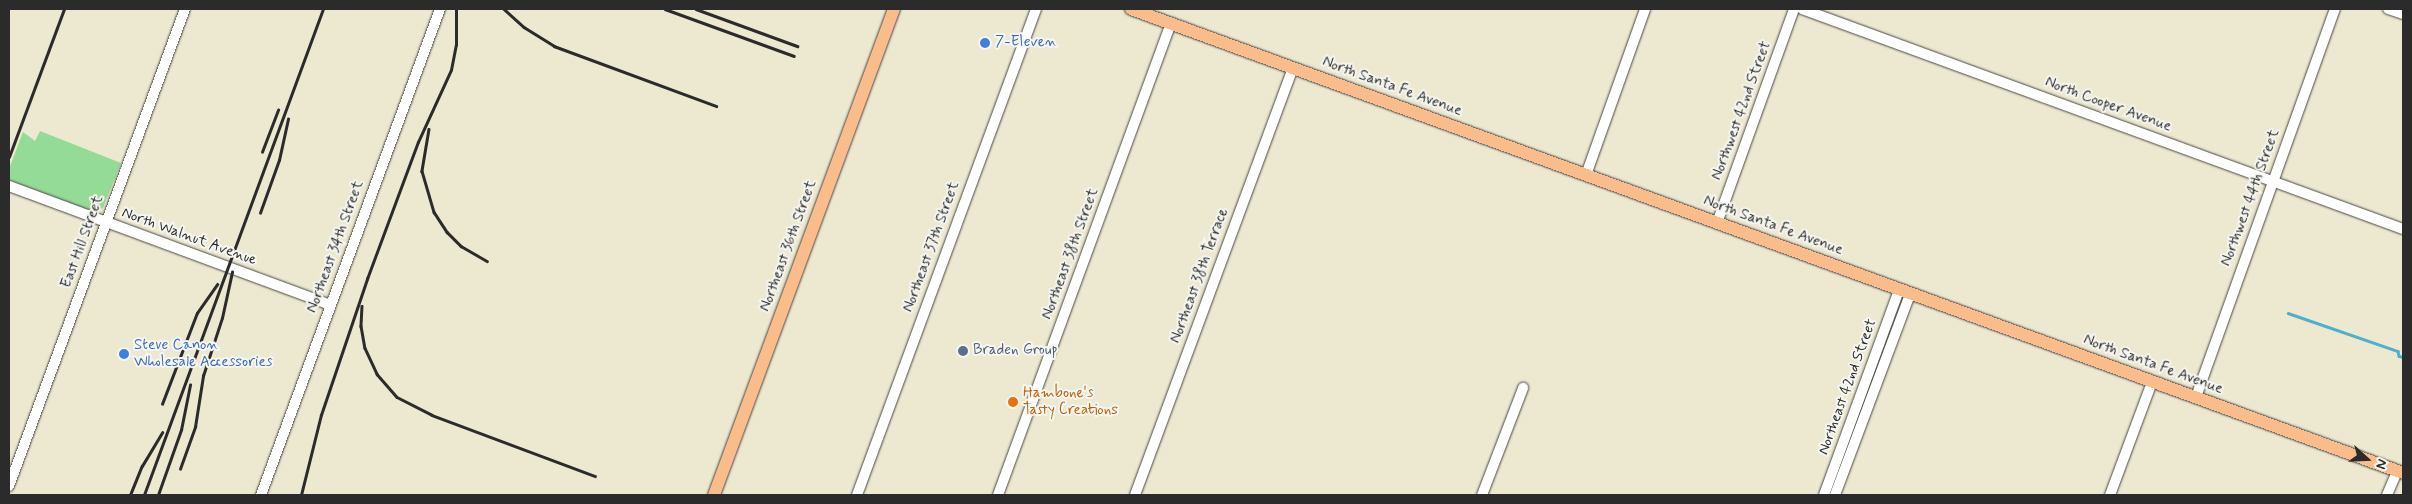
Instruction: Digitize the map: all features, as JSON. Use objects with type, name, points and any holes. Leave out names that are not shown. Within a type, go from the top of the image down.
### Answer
[{"type":"main road","name":"Northeast 36th Street","points":[[714,495],[894,9]]},
{"type":"main road","name":"North Santa Fe Avenue","points":[[1131,9],[2400,472]]},
{"type":"street","name":"East Hill Street","points":[[9,486],[185,9]]},
{"type":"street","name":"Northeast 34th Street","points":[[261,495],[440,9]]},
{"type":"street","name":"Northeast 37th Street","points":[[857,495],[1036,9]]},
{"type":"street","points":[[1586,175],[1646,9]]},
{"type":"street","name":"Northwest 42nd Street","points":[[1718,223],[1794,9]]},
{"type":"street","name":"North Cooper Avenue","points":[[1802,9],[2403,229]]},
{"type":"street","name":"Northwest 44th Street","points":[[2196,398],[2335,9]]},
{"type":"street","points":[[2388,9],[2403,14]]},
{"type":"street","name":"Northeast 38th Street","points":[[998,495],[1171,23]]},
{"type":"street","name":"Northeast 38th Terrace","points":[[1135,495],[1293,68]]},
{"type":"street","name":"North Walnut Avenue","points":[[9,186],[331,305]]},
{"type":"street","name":"Northeast 42nd Street","points":[[1824,495],[1905,292]]},
{"type":"street","name":"Northeast 42nd Street","points":[[1835,495],[1905,292]]},
{"type":"street","points":[[2110,495],[2152,382]]},
{"type":"street","points":[[1482,495],[1523,388]]},
{"type":"street","points":[[2388,495],[2400,472]]},
{"type":"green space","points":[[40,131],[121,163],[103,208],[93,212],[9,180],[9,169],[23,132],[35,141]]},
{"type":"waterway","points":[[2288,313],[2398,351],[2399,356],[2403,357]]},
{"type":"railway","points":[[9,157],[64,9]]},
{"type":"railway","points":[[144,495],[323,9]]},
{"type":"railway","points":[[301,495],[321,415],[367,279],[418,142],[451,70],[456,45],[456,9]]},
{"type":"railway","points":[[504,9],[524,27],[554,46],[716,106]]},
{"type":"railway","points":[[665,9],[794,56]]},
{"type":"railway","points":[[696,9],[797,46]]},
{"type":"railway","points":[[262,152],[278,110]]},
{"type":"railway","points":[[260,213],[279,160],[288,119]]},
{"type":"railway","points":[[429,129],[422,171],[434,212],[447,232],[461,246],[487,261]]},
{"type":"railway","points":[[180,469],[195,427],[203,376],[222,318],[232,272]]},
{"type":"railway","points":[[162,404],[197,313],[217,284]]},
{"type":"railway","points":[[362,306],[361,326],[365,348],[377,374],[397,397],[432,415],[595,476]]},
{"type":"railway","points":[[158,495],[181,430],[190,385]]},
{"type":"railway","points":[[130,495],[142,466],[162,433]]},
{"type":"place","name":"7-Eleven","points":[[985,43]]},
{"type":"place","name":"Braden Group","points":[[963,351]]},
{"type":"place","name":"Steve Canon Wholesale Accessories","points":[[124,354]]},
{"type":"place","name":"Hambone's Tasty Creations","points":[[1013,402]]}]
